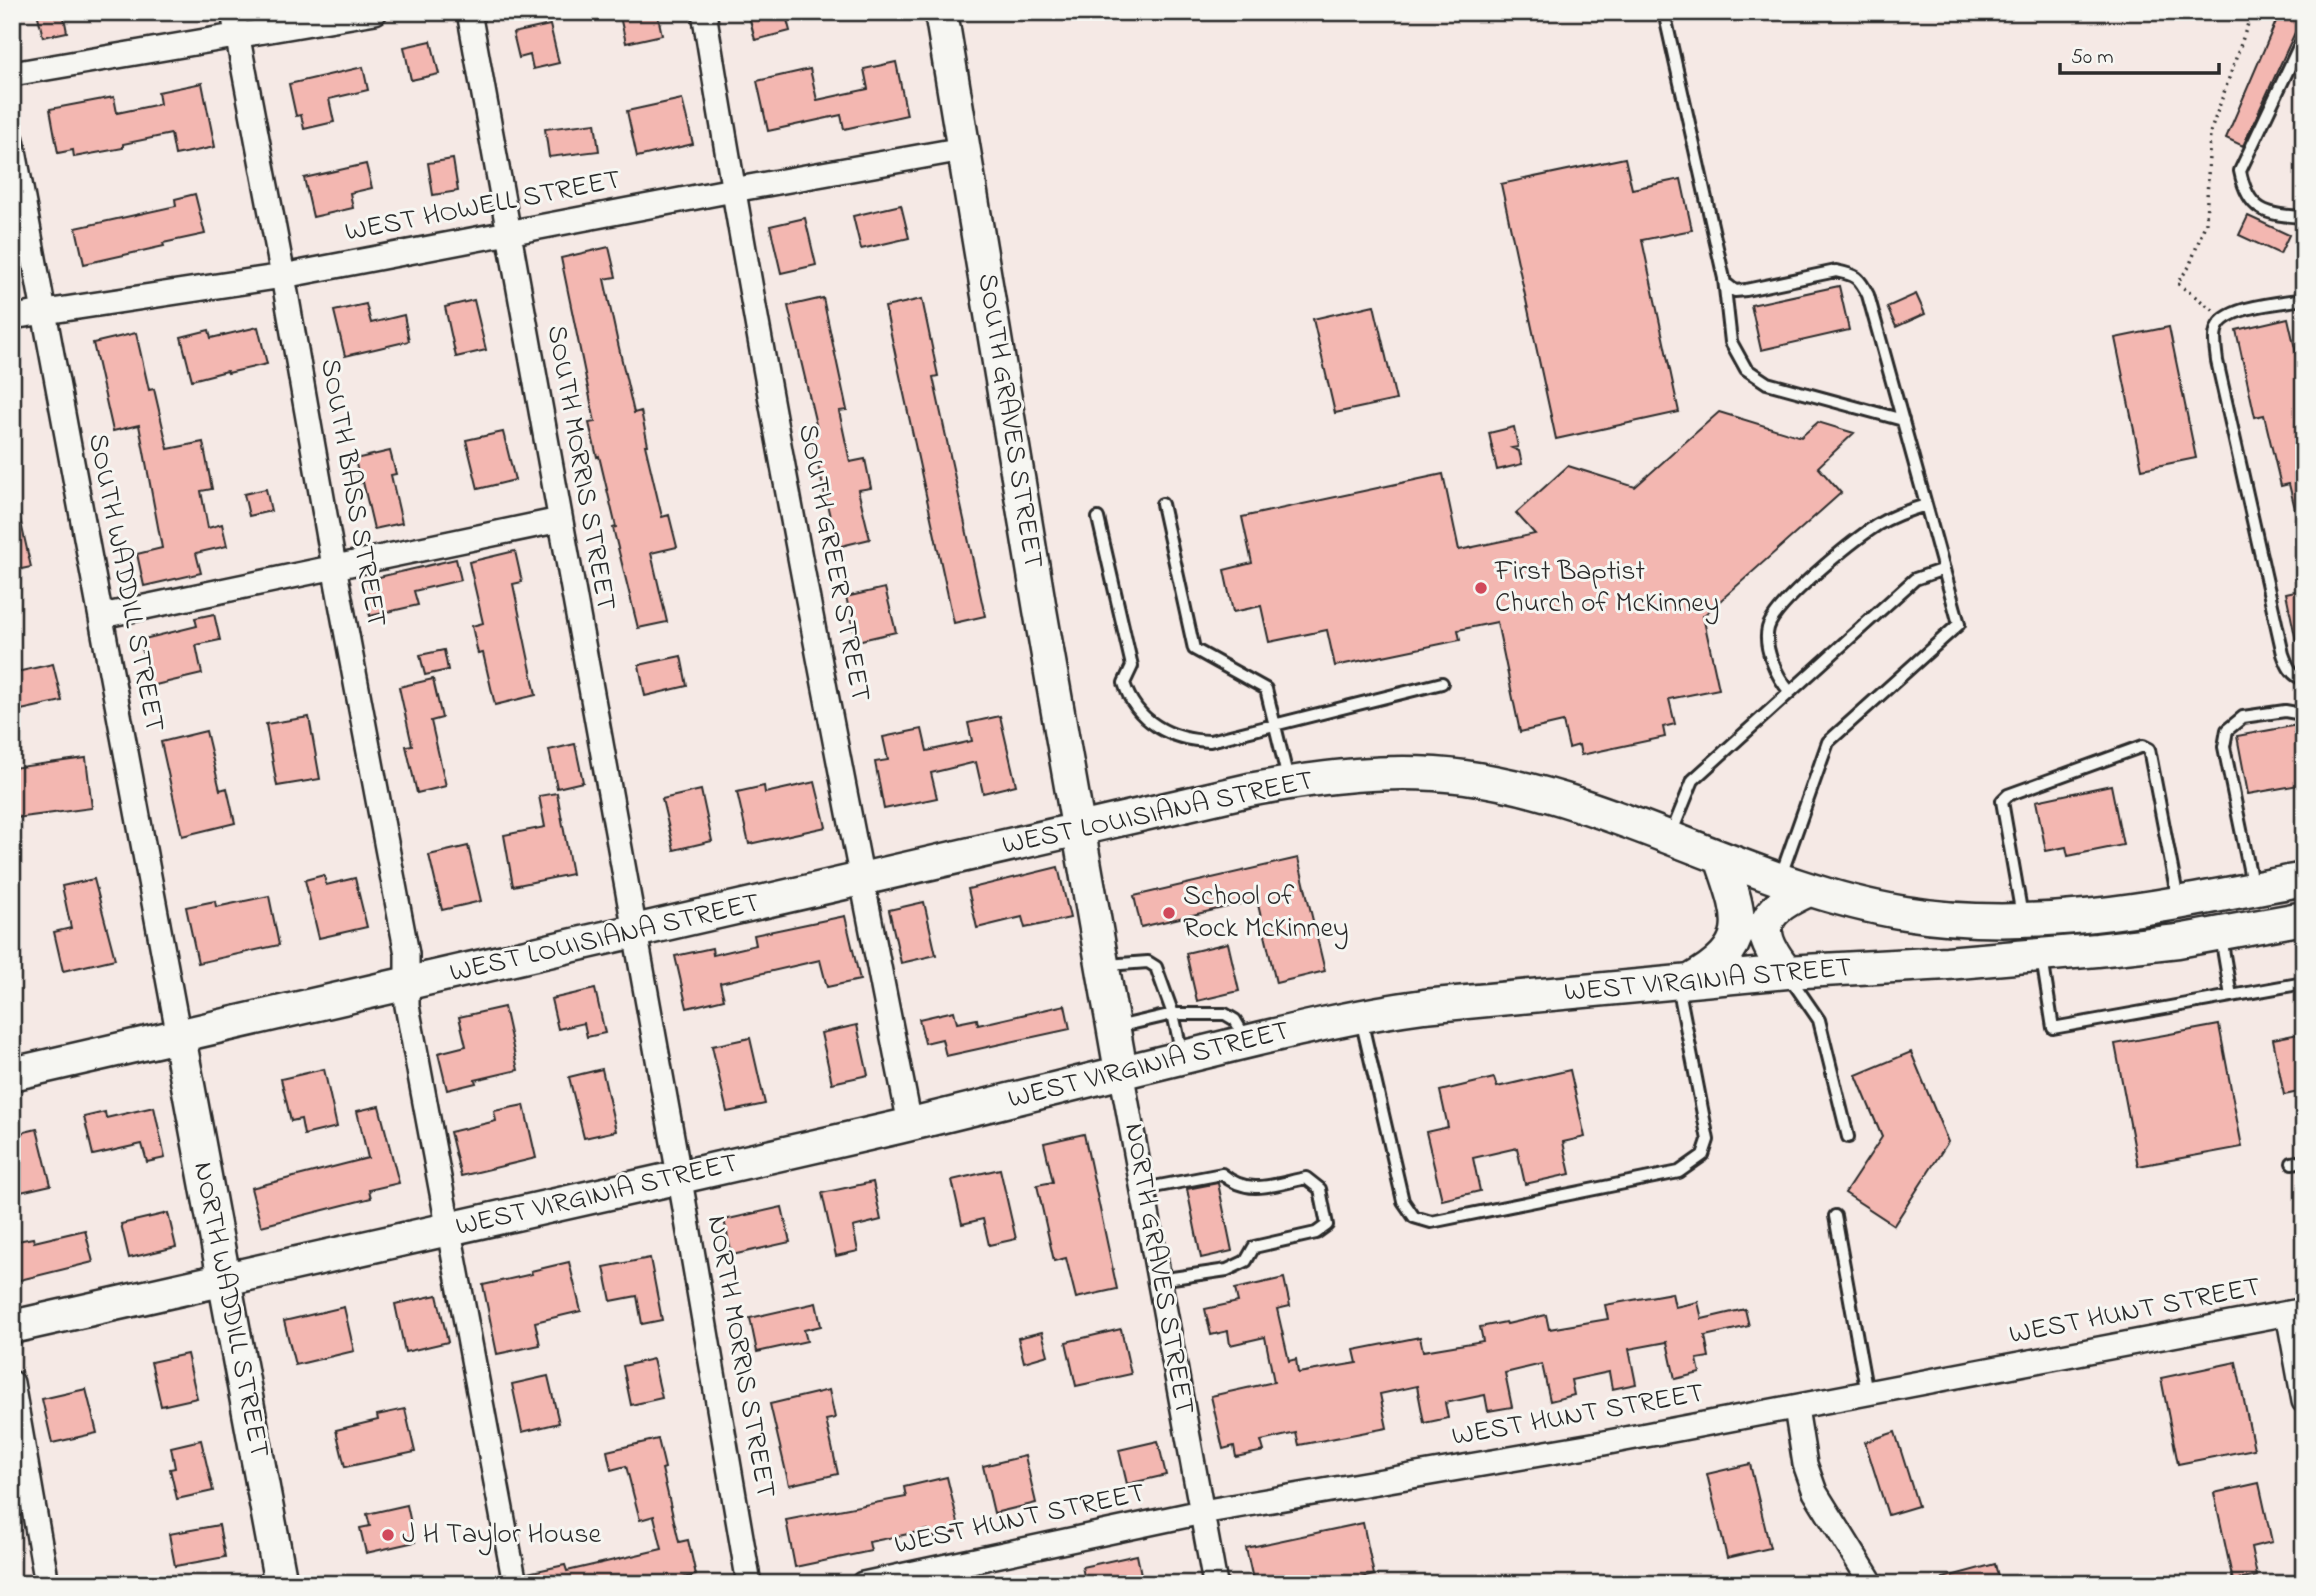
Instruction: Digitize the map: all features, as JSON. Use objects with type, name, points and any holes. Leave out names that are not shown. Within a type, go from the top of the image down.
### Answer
[{"type":"main road","name":"SOUTH GRAVES STREET","points":[[941,12],[1079,829]]},
{"type":"main road","name":"WEST LOUISIANA STREET","points":[[12,1074],[1079,829],[1289,783],[1377,774],[1464,777],[1520,788],[1670,837],[1809,890],[1877,908],[1934,917],[2023,920],[2122,911],[2304,879]]},
{"type":"main road","name":"NORTH GRAVES STREET","points":[[1079,829],[1122,1071]]},
{"type":"main road","points":[[1683,982],[1712,968],[1723,959],[1730,951],[1737,930],[1736,906],[1721,858]]},
{"type":"main road","points":[[1787,972],[1768,948],[1765,936],[1767,925],[1780,905],[1809,890]]},
{"type":"main road","points":[[2213,896],[2220,934]]},
{"type":"main road","name":"WEST VIRGINIA STREET","points":[[12,1327],[679,1178],[1360,1016],[1424,1006],[1787,972],[2042,955],[2151,944],[2304,918]]},
{"type":"main road","name":"NORTH WADDILL STREET","points":[[179,1037],[281,1584]]},
{"type":"street","name":"SOUTH BASS STREET","points":[[233,12],[284,276],[334,566],[407,954],[407,1006],[515,1584]]},
{"type":"street","points":[[12,74],[375,12]]},
{"type":"street","name":"SOUTH MORRIS STREET","points":[[469,12],[634,933]]},
{"type":"street","name":"SOUTH GREER STREET","points":[[704,12],[733,190],[910,1124]]},
{"type":"street","name":"SOUTH WADDILL STREET","points":[[12,140],[179,1037]]},
{"type":"street","name":"WEST HOWELL STREET","points":[[12,317],[284,276],[963,149]]},
{"type":"street","points":[[102,616],[559,520]]},
{"type":"street","name":"NORTH MORRIS STREET","points":[[634,933],[749,1584]]},
{"type":"street","name":"NORTH GRAVES STREET","points":[[1122,1071],[1215,1584]]},
{"type":"street","points":[[2296,1312],[2304,1401]]},
{"type":"street","name":"WEST HUNT STREET","points":[[863,1584],[1202,1511],[1577,1448],[2296,1312]]},
{"type":"street","points":[[12,1382],[47,1584]]},
{"type":"street","points":[[1796,1408],[1805,1464],[1815,1492],[1872,1584]]},
{"type":"lane","points":[[1664,12],[1724,279],[1731,342],[1746,369],[1767,383],[1903,421]]},
{"type":"lane","points":[[2304,36],[2240,171],[2244,191],[2260,209],[2284,216],[2304,217]]},
{"type":"lane","points":[[1724,279],[1735,291],[1836,271],[1859,279],[1868,295],[1959,624],[1828,742],[1779,880]]},
{"type":"lane","points":[[2304,299],[2238,311],[2223,317],[2216,329],[2217,361],[2283,654],[2288,669],[2304,680]]},
{"type":"lane","points":[[1162,504],[1194,649],[1266,690],[1289,783]]},
{"type":"lane","points":[[1790,692],[1776,670],[1768,644],[1768,627],[1778,612],[1826,566],[1878,525],[1926,505]]},
{"type":"lane","points":[[1098,518],[1132,666],[1124,683],[1129,698],[1163,732],[1196,741],[1210,741],[1443,683]]},
{"type":"lane","points":[[1670,837],[1693,780],[1915,579],[1944,569]]},
{"type":"lane","points":[[2253,889],[2224,747],[2227,730],[2243,717],[2285,711],[2302,714],[2304,718]]},
{"type":"lane","points":[[2023,920],[2002,802],[2008,795],[2143,746],[2149,749],[2179,902]]},
{"type":"lane","points":[[2220,934],[2231,996]]},
{"type":"lane","points":[[2042,955],[2053,1028],[2304,983]]},
{"type":"lane","points":[[1103,966],[1148,962],[1156,967],[1173,1014],[1182,1057]]},
{"type":"lane","points":[[1787,972],[1819,1020],[1848,1137]]},
{"type":"lane","points":[[1360,1016],[1403,1200],[1414,1217],[1431,1222],[1679,1172],[1703,1155],[1708,1140],[1683,982]]},
{"type":"lane","points":[[1114,1028],[1173,1014],[1225,1014],[1235,1020],[1247,1042]]},
{"type":"lane","points":[[1143,1189],[1223,1174],[1234,1184],[1255,1189],[1306,1178],[1320,1189],[1327,1225],[1316,1233],[1254,1247],[1246,1261],[1227,1270],[1159,1279]]},
{"type":"lane","points":[[1835,1216],[1867,1394]]},
{"type":"path","points":[[2223,317],[2177,283],[2189,267],[2206,222],[2210,133],[2252,12]]},
{"type":"building","points":[[37,12],[63,12],[67,32],[43,37]]},
{"type":"building","points":[[619,12],[657,12],[662,35],[626,43]]},
{"type":"building","points":[[748,12],[785,12],[790,31],[755,40]]},
{"type":"building","points":[[2280,12],[2304,13],[2243,146],[2226,138]]},
{"type":"building","points":[[550,25],[559,63],[533,69],[530,55],[519,58],[513,33]]},
{"type":"building","points":[[431,41],[439,74],[411,80],[404,47]]},
{"type":"building","points":[[896,62],[907,115],[844,129],[841,115],[768,131],[757,81],[810,69],[817,100],[868,89],[864,69]]},
{"type":"building","points":[[363,67],[368,90],[329,99],[334,122],[304,129],[301,115],[296,116],[289,84]]},
{"type":"building","points":[[202,83],[215,147],[175,155],[171,134],[123,144],[123,148],[74,157],[73,150],[58,153],[50,109],[114,97],[117,113],[160,104],[158,92]]},
{"type":"building","points":[[682,99],[693,144],[637,157],[627,111]]},
{"type":"building","points":[[595,123],[599,151],[549,157],[545,129]]},
{"type":"building","points":[[1625,158],[1632,189],[1681,179],[1692,230],[1642,240],[1679,412],[1556,439],[1501,184]]},
{"type":"building","points":[[453,159],[458,191],[433,195],[428,163]]},
{"type":"building","points":[[366,164],[372,188],[350,193],[353,208],[313,217],[304,178]]},
{"type":"building","points":[[195,194],[205,234],[84,264],[76,228],[176,206],[175,199]]},
{"type":"building","points":[[901,205],[909,238],[861,249],[853,216]]},
{"type":"building","points":[[2248,216],[2289,235],[2280,254],[2239,235]]},
{"type":"building","points":[[805,218],[816,265],[781,273],[770,226]]},
{"type":"building","points":[[609,247],[616,277],[604,279],[617,339],[634,413],[641,411],[648,445],[645,445],[662,517],[669,515],[677,547],[651,553],[667,622],[638,628],[589,423],[595,422],[561,258]]},
{"type":"building","points":[[1839,286],[1849,330],[1761,350],[1751,305]]},
{"type":"building","points":[[1916,294],[1925,314],[1896,327],[1887,307]]},
{"type":"building","points":[[823,298],[847,410],[839,411],[850,462],[865,459],[871,488],[858,490],[870,539],[837,547],[811,435],[818,433],[788,306]]},
{"type":"building","points":[[922,299],[938,376],[933,377],[985,616],[954,623],[885,307]]},
{"type":"building","points":[[474,300],[486,350],[456,357],[445,307]]},
{"type":"building","points":[[366,304],[371,323],[404,315],[409,341],[345,356],[334,311]]},
{"type":"building","points":[[1374,305],[1396,400],[1335,413],[1313,319]]},
{"type":"building","points":[[2288,318],[2304,388],[2304,517],[2297,517],[2289,484],[2281,486],[2264,415],[2255,417],[2236,330]]},
{"type":"building","points":[[258,327],[267,364],[192,380],[181,337],[209,330],[211,338]]},
{"type":"building","points":[[2169,327],[2196,458],[2142,469],[2115,338]]},
{"type":"building","points":[[136,333],[149,390],[154,389],[168,449],[203,442],[212,489],[201,491],[208,528],[222,524],[227,546],[196,553],[201,573],[144,586],[137,554],[162,548],[139,425],[113,431],[93,343]]},
{"type":"building","name":"First Baptist Church of McKinney","points":[[1719,412],[1801,437],[1818,422],[1854,433],[1818,467],[1841,493],[1703,616],[1719,689],[1669,699],[1675,724],[1663,727],[1665,737],[1581,755],[1579,745],[1569,748],[1563,722],[1520,732],[1497,622],[1458,630],[1460,640],[1335,666],[1327,630],[1269,642],[1261,606],[1233,612],[1224,570],[1252,563],[1242,517],[1443,474],[1459,550],[1535,534],[1516,513],[1568,466],[1635,487]]},
{"type":"building","points":[[1514,427],[1518,447],[1512,448],[1519,451],[1522,464],[1497,470],[1489,433]]},
{"type":"building","points":[[503,432],[515,480],[478,489],[466,440]]},
{"type":"building","points":[[390,451],[396,474],[391,475],[402,523],[374,529],[355,459]]},
{"type":"building","points":[[266,489],[271,511],[249,516],[244,494]]},
{"type":"building","points":[[19,514],[31,567],[12,571],[12,515]]},
{"type":"building","points":[[515,551],[522,582],[513,584],[536,695],[495,705],[483,653],[478,654],[472,626],[483,623],[469,562]]},
{"type":"building","points":[[456,559],[461,580],[414,591],[418,605],[370,616],[362,581]]},
{"type":"building","points":[[885,588],[896,632],[857,641],[846,597]]},
{"type":"building","points":[[2304,589],[2304,640],[2296,641],[2286,593]]},
{"type":"building","points":[[214,614],[220,640],[196,645],[202,674],[151,686],[140,640],[197,626],[195,618]]},
{"type":"building","points":[[444,650],[448,670],[425,675],[420,655]]},
{"type":"building","points":[[681,656],[687,686],[645,696],[639,665]]},
{"type":"building","points":[[53,664],[62,701],[12,712],[12,673]]},
{"type":"building","points":[[433,679],[442,718],[431,721],[446,786],[417,793],[406,746],[412,745],[399,687]]},
{"type":"building","points":[[1000,716],[1016,785],[983,793],[976,762],[931,773],[937,798],[884,809],[875,762],[888,760],[883,737],[922,729],[927,751],[972,741],[968,723]]},
{"type":"building","points":[[309,717],[320,779],[277,786],[266,724]]},
{"type":"building","points":[[2298,725],[2304,758],[2304,784],[2248,794],[2237,736]]},
{"type":"building","points":[[206,731],[220,790],[227,788],[235,823],[182,836],[161,742]]},
{"type":"building","points":[[575,744],[583,782],[557,788],[549,750]]},
{"type":"building","points":[[86,758],[92,808],[15,818],[12,768]]},
{"type":"building","points":[[815,782],[826,827],[749,844],[737,792],[764,786],[765,793]]},
{"type":"building","points":[[2111,785],[2123,845],[2068,856],[2066,847],[2046,851],[2036,801]]},
{"type":"building","points":[[701,790],[712,841],[674,850],[662,799]]},
{"type":"building","points":[[557,793],[572,874],[513,886],[504,835],[545,827],[539,796]]},
{"type":"building","points":[[468,846],[481,901],[442,910],[429,855]]},
{"type":"building","name":"School of Rock McKinney","points":[[1298,858],[1325,971],[1276,983],[1257,900],[1141,927],[1134,896]]},
{"type":"building","points":[[1058,867],[1070,918],[1025,928],[1022,917],[977,928],[968,889]]},
{"type":"building","points":[[324,875],[326,885],[355,878],[367,927],[319,938],[305,880]]},
{"type":"building","points":[[94,879],[115,959],[63,971],[54,932],[71,928],[62,886]]},
{"type":"building","points":[[269,896],[279,945],[198,963],[186,907],[215,901],[216,907]]},
{"type":"building","points":[[924,902],[936,955],[901,963],[889,910]]},
{"type":"building","points":[[845,916],[860,980],[827,987],[820,960],[720,983],[724,999],[687,1008],[675,956],[712,948],[713,955],[756,945],[754,935]]},
{"type":"building","points":[[1228,943],[1239,991],[1197,1001],[1186,953]]},
{"type":"building","points":[[595,989],[605,1033],[587,1037],[584,1023],[558,1029],[551,999]]},
{"type":"building","points":[[1065,1005],[1070,1029],[946,1056],[942,1039],[925,1043],[919,1019],[954,1011],[957,1023],[977,1019],[978,1025]]},
{"type":"building","points":[[504,1007],[518,1070],[447,1090],[438,1053],[466,1046],[459,1017]]},
{"type":"building","points":[[857,1025],[868,1075],[832,1083],[821,1033]]},
{"type":"building","points":[[2219,1025],[2242,1147],[2138,1166],[2115,1044]]},
{"type":"building","points":[[2304,1033],[2304,1091],[2284,1095],[2273,1039]]},
{"type":"building","points":[[750,1038],[765,1104],[727,1112],[712,1046]]},
{"type":"building","points":[[1911,1052],[1948,1142],[1894,1225],[1845,1193],[1882,1137],[1856,1075]]},
{"type":"building","points":[[324,1069],[337,1127],[304,1135],[301,1119],[291,1121],[281,1079]]},
{"type":"building","points":[[602,1069],[616,1131],[584,1138],[569,1077]]},
{"type":"building","points":[[1570,1070],[1585,1137],[1563,1142],[1570,1174],[1525,1184],[1517,1148],[1473,1158],[1480,1191],[1442,1200],[1426,1132],[1448,1127],[1440,1091],[1494,1078],[1497,1087]]},
{"type":"building","points":[[524,1105],[536,1158],[461,1176],[450,1132],[496,1121],[494,1111]]},
{"type":"building","points":[[379,1106],[399,1183],[369,1190],[371,1198],[261,1226],[251,1188],[368,1158],[357,1111]]},
{"type":"building","points":[[154,1107],[165,1158],[147,1162],[142,1144],[93,1155],[84,1117],[105,1112],[106,1118]]},
{"type":"building","points":[[37,1129],[51,1185],[12,1194],[12,1135]]},
{"type":"building","points":[[1084,1134],[1117,1289],[1076,1298],[1066,1258],[1054,1261],[1037,1185],[1053,1182],[1044,1143]]},
{"type":"building","points":[[1000,1169],[1016,1239],[989,1245],[983,1219],[962,1224],[952,1180]]},
{"type":"building","points":[[873,1182],[881,1220],[853,1227],[858,1251],[836,1256],[822,1193]]},
{"type":"building","points":[[1218,1183],[1232,1251],[1201,1258],[1187,1189]]},
{"type":"building","points":[[782,1207],[790,1242],[732,1255],[724,1220]]},
{"type":"building","points":[[168,1213],[176,1247],[129,1258],[121,1224]]},
{"type":"building","points":[[85,1230],[93,1262],[12,1282],[12,1242],[33,1238],[34,1242]]},
{"type":"building","points":[[650,1258],[662,1320],[642,1324],[637,1296],[611,1301],[604,1267]]},
{"type":"building","points":[[569,1262],[581,1311],[535,1322],[540,1345],[497,1354],[483,1285]]},
{"type":"building","points":[[1284,1278],[1290,1306],[1277,1309],[1289,1361],[1296,1359],[1298,1373],[1357,1363],[1354,1350],[1420,1337],[1423,1351],[1483,1341],[1480,1327],[1546,1315],[1549,1329],[1608,1319],[1605,1305],[1672,1293],[1675,1307],[1698,1302],[1702,1319],[1745,1309],[1749,1326],[1705,1336],[1709,1357],[1697,1359],[1700,1373],[1675,1379],[1667,1342],[1629,1349],[1636,1384],[1612,1389],[1609,1372],[1571,1380],[1574,1395],[1550,1401],[1542,1364],[1505,1373],[1512,1407],[1488,1411],[1485,1395],[1445,1403],[1448,1418],[1424,1423],[1417,1386],[1380,1394],[1387,1428],[1299,1445],[1296,1433],[1261,1441],[1264,1451],[1236,1457],[1234,1446],[1223,1449],[1211,1396],[1274,1382],[1265,1337],[1230,1345],[1228,1331],[1211,1335],[1205,1309],[1238,1302],[1235,1289]]},
{"type":"building","points":[[437,1295],[448,1342],[405,1352],[395,1304]]},
{"type":"building","points":[[816,1303],[821,1326],[804,1330],[807,1341],[757,1352],[750,1318]]},
{"type":"building","points":[[344,1307],[354,1351],[295,1365],[284,1321]]},
{"type":"building","points":[[1121,1329],[1131,1374],[1076,1386],[1066,1342]]},
{"type":"building","points":[[1042,1332],[1048,1355],[1024,1362],[1018,1338]]},
{"type":"building","points":[[187,1354],[197,1398],[161,1406],[151,1362]]},
{"type":"building","points":[[653,1359],[662,1398],[631,1405],[623,1366]]},
{"type":"building","points":[[2236,1362],[2254,1449],[2178,1464],[2161,1378]]},
{"type":"building","points":[[548,1376],[559,1423],[522,1432],[512,1384]]},
{"type":"building","points":[[86,1389],[97,1433],[52,1443],[42,1399]]},
{"type":"building","points":[[829,1390],[835,1418],[826,1420],[838,1474],[789,1485],[770,1404]]},
{"type":"building","points":[[405,1409],[415,1452],[345,1467],[336,1430],[378,1420],[377,1415]]},
{"type":"building","points":[[1895,1432],[1918,1506],[1888,1515],[1865,1442]]},
{"type":"building","points":[[658,1439],[679,1542],[688,1540],[696,1575],[656,1584],[529,1584],[527,1573],[565,1565],[567,1571],[662,1549],[654,1516],[640,1520],[626,1466],[611,1470],[607,1451]]},
{"type":"building","points":[[201,1440],[213,1491],[177,1499],[170,1469],[175,1468],[171,1447]]},
{"type":"building","points":[[1158,1441],[1166,1475],[1127,1484],[1119,1450]]},
{"type":"building","points":[[1025,1456],[1036,1503],[994,1513],[983,1466]]},
{"type":"building","points":[[1750,1464],[1770,1548],[1727,1558],[1707,1474]]},
{"type":"building","points":[[947,1477],[960,1531],[930,1538],[928,1530],[869,1542],[871,1551],[795,1567],[786,1520],[906,1497],[904,1487]]},
{"type":"building","points":[[2259,1483],[2272,1542],[2251,1547],[2257,1576],[2233,1581],[2214,1493]]},
{"type":"building","name":"J H Taylor House","points":[[407,1505],[415,1542],[366,1553],[360,1528],[370,1526],[367,1514]]},
{"type":"building","points":[[1363,1523],[1374,1575],[1333,1584],[1254,1584],[1246,1548]]},
{"type":"building","points":[[219,1525],[225,1557],[175,1566],[169,1534]]},
{"type":"building","points":[[1137,1555],[1143,1584],[1086,1584],[1082,1567]]},
{"type":"building","points":[[1995,1564],[2000,1584],[1944,1584],[1943,1578]]},
{"type":"place","name":"First Baptist Church of McKinney","points":[[1481,588]]},
{"type":"place","name":"School of Rock McKinney","points":[[1169,913]]},
{"type":"place","name":"J H Taylor House","points":[[388,1535]]}]
